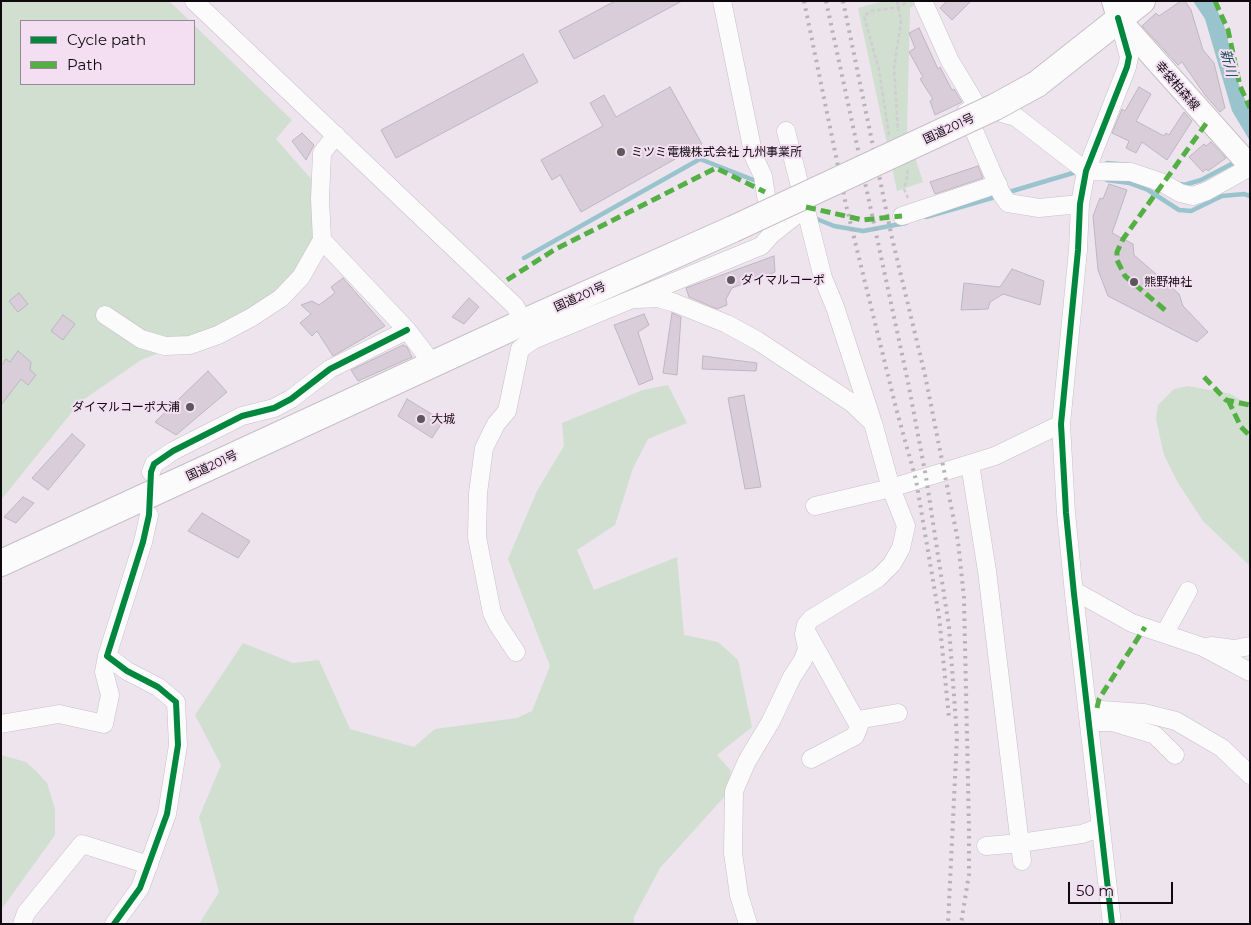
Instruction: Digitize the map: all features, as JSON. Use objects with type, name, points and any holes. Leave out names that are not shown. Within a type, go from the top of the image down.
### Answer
[{"type":"highway","name":"国道201号","points":[[1,563],[433,364],[528,331],[732,228],[995,107],[1037,84],[1116,10],[1142,1]]},
{"type":"main road","name":"幸袋柏森線","points":[[1116,10],[1250,167]]},
{"type":"street","points":[[194,1],[515,306],[528,331]]},
{"type":"street","points":[[722,1],[754,157],[763,176],[772,234]]},
{"type":"street","points":[[916,2],[977,106],[1016,117],[1086,171],[1131,172],[1163,183],[1180,193],[1193,196],[1207,191],[1250,167]]},
{"type":"street","points":[[1112,924],[1074,594],[1066,514],[1061,424],[1078,250],[1080,204],[1086,171],[1127,67],[1129,56],[1116,10]]},
{"type":"street","points":[[977,106],[966,112],[1008,203],[1039,208],[1080,204]]},
{"type":"street","points":[[748,924],[739,894],[733,853],[734,790],[747,761],[771,721],[792,677],[803,660],[806,649],[805,630],[811,618],[871,583],[892,564],[900,548],[906,526],[891,488],[835,307],[823,278],[786,131]]},
{"type":"street","points":[[105,314],[141,339],[165,346],[190,345],[218,335],[281,298],[301,276],[322,240],[320,199],[322,153],[336,135]]},
{"type":"street","points":[[902,216],[998,184]]},
{"type":"street","points":[[516,652],[492,613],[477,537],[478,493],[484,448],[496,424],[507,411],[520,349],[528,331],[637,299],[761,246],[772,234],[806,207]]},
{"type":"street","points":[[322,240],[407,330],[433,364]]},
{"type":"street","points":[[637,299],[658,298],[675,303],[735,328],[837,392],[872,423]]},
{"type":"street","points":[[151,472],[154,464],[173,451],[242,416],[274,408],[291,399],[330,369],[407,330]]},
{"type":"street","points":[[815,506],[891,488],[995,456],[1061,424]]},
{"type":"street","points":[[970,464],[987,571],[1021,852]]},
{"type":"street","points":[[1,724],[59,714],[104,724],[110,695],[104,672],[107,656],[143,542],[149,515]]},
{"type":"street","points":[[1165,633],[1188,592]]},
{"type":"street","points":[[1074,594],[1080,594],[1132,623],[1203,647],[1250,672]]},
{"type":"street","points":[[805,630],[859,726],[855,736],[811,759]]},
{"type":"street","points":[[1203,647],[1234,649],[1250,646]]},
{"type":"street","points":[[107,656],[127,671],[158,687],[176,702],[178,745],[168,814],[140,888],[114,924]]},
{"type":"street","points":[[1088,716],[1144,713],[1176,721],[1222,748],[1250,776]]},
{"type":"street","points":[[857,720],[898,714]]},
{"type":"street","points":[[1088,716],[1155,735],[1175,755]]},
{"type":"street","points":[[986,846],[1021,852],[1101,827]]},
{"type":"street","points":[[22,924],[26,913],[82,844],[148,865]]},
{"type":"path","points":[[897,1],[901,21],[894,68],[898,132]]},
{"type":"path","points":[[889,137],[884,114],[880,76],[864,16],[871,10],[899,7],[916,2]]},
{"type":"path","points":[[906,166],[908,174],[904,189],[908,197]]},
{"type":"green space","points":[[1,1],[169,1],[189,20],[20,20],[20,85],[195,85],[195,26],[292,120],[276,139],[313,181],[316,239],[297,275],[278,295],[189,341],[141,360],[80,402],[1,500]]},
{"type":"green space","points":[[884,1],[913,1],[914,5],[910,8],[907,133],[923,182],[897,191],[858,8]]},
{"type":"green space","points":[[668,385],[687,423],[648,439],[633,468],[615,525],[577,550],[594,590],[677,557],[684,635],[718,642],[738,660],[752,727],[717,755],[731,771],[726,795],[660,868],[634,917],[634,924],[199,924],[219,892],[199,817],[221,765],[195,715],[243,643],[293,663],[319,660],[350,729],[414,747],[435,729],[517,718],[532,711],[550,666],[508,559],[537,491],[564,446],[562,423],[643,390]]},
{"type":"green space","points":[[1188,386],[1231,394],[1250,406],[1250,566],[1203,521],[1178,483],[1164,455],[1156,419],[1158,405],[1174,389]]},
{"type":"green space","points":[[1,755],[26,762],[47,783],[55,809],[55,835],[1,910]]},
{"type":"water","name":"新川","points":[[1193,1],[1212,1],[1223,21],[1239,85],[1250,111],[1250,141],[1232,111],[1205,19]]},
{"type":"building","points":[[615,1],[682,1],[574,59],[559,31]]},
{"type":"building","points":[[947,1],[971,1],[952,20],[940,8]]},
{"type":"building","points":[[1181,1],[1185,1],[1191,10],[1203,50],[1214,63],[1225,108],[1220,112],[1205,95],[1182,62],[1178,65],[1142,26],[1156,13],[1159,16]]},
{"type":"building","points":[[919,28],[938,69],[940,67],[952,90],[954,89],[962,102],[935,115],[930,101],[933,99],[920,79],[923,77],[909,52],[915,48],[909,33]]},
{"type":"building","points":[[523,54],[538,82],[396,158],[381,130]]},
{"type":"building","name":"ミツミ電機株式会社 九州事業所","points":[[670,87],[702,144],[581,212],[560,175],[552,180],[541,160],[603,126],[590,103],[604,95],[616,117]]},
{"type":"building","points":[[1139,87],[1151,94],[1136,121],[1164,136],[1166,133],[1169,135],[1184,112],[1192,121],[1167,160],[1142,142],[1136,153],[1126,148],[1129,141],[1112,133],[1122,109],[1125,111]]},
{"type":"building","points":[[302,133],[314,145],[306,160],[292,141]]},
{"type":"building","points":[[1211,142],[1226,158],[1208,171],[1206,169],[1203,172],[1189,157],[1204,144],[1206,146]]},
{"type":"building","points":[[978,166],[983,178],[935,194],[930,182]]},
{"type":"building","name":"熊野神社","points":[[1109,184],[1127,190],[1112,233],[1133,244],[1134,255],[1179,294],[1183,306],[1208,332],[1197,342],[1108,296],[1098,270],[1093,216],[1100,198],[1103,199]]},
{"type":"building","name":"ダイマルコーポ","points":[[774,256],[775,272],[732,288],[726,299],[727,305],[717,309],[689,297],[686,288]]},
{"type":"building","points":[[1012,269],[1044,281],[1040,305],[1003,294],[990,302],[988,309],[961,310],[964,283],[1000,287]]},
{"type":"building","points":[[343,278],[385,326],[333,356],[317,331],[312,336],[300,323],[311,314],[301,305],[312,301],[319,305],[335,293],[331,287]]},
{"type":"building","points":[[19,293],[28,304],[18,312],[9,301]]},
{"type":"building","points":[[469,298],[479,307],[464,324],[452,317]]},
{"type":"building","points":[[672,313],[681,317],[677,375],[663,373]]},
{"type":"building","points":[[644,314],[649,325],[638,332],[653,379],[639,385],[614,325]]},
{"type":"building","points":[[63,315],[75,324],[63,340],[51,331]]},
{"type":"building","points":[[403,345],[407,347],[412,357],[358,381],[351,370]]},
{"type":"building","points":[[18,351],[31,362],[30,370],[36,375],[28,385],[21,379],[1,405],[1,366],[6,359],[10,362]]},
{"type":"building","points":[[703,356],[757,363],[756,371],[702,369]]},
{"type":"building","name":"ダイマルコーポ大浦","points":[[208,371],[227,392],[176,435],[155,422]]},
{"type":"building","points":[[744,395],[761,487],[745,489],[728,398]]},
{"type":"building","name":"大城","points":[[407,399],[443,421],[432,438],[398,416]]},
{"type":"building","points":[[72,434],[85,445],[48,490],[32,478]]},
{"type":"building","points":[[23,497],[34,503],[16,523],[4,517]]},
{"type":"building","points":[[202,513],[250,541],[238,558],[188,531]]},
{"type":"waterway","points":[[524,258],[700,159],[756,181]]},
{"type":"waterway","points":[[1181,184],[1184,185],[1201,180],[1237,161]]},
{"type":"waterway","points":[[1107,163],[1129,165]]},
{"type":"waterway","points":[[1009,192],[1073,173]]},
{"type":"waterway","points":[[1107,180],[1129,183],[1148,190],[1179,210],[1191,211],[1222,196],[1244,194],[1250,196]]},
{"type":"waterway","points":[[926,217],[992,198]]},
{"type":"waterway","points":[[812,217],[834,226],[863,231],[906,223]]},
{"type":"railway","points":[[804,1],[846,205],[896,408],[916,480],[939,616],[949,718]]},
{"type":"railway","points":[[826,1],[908,382],[926,477],[949,627],[957,737],[948,924]]},
{"type":"railway","points":[[843,1],[892,238],[925,375],[958,541],[964,598],[969,828],[969,874],[961,924]]},
{"type":"marked path","points":[[1215,1],[1228,30],[1240,86],[1250,108]]},
{"type":"marked path","points":[[1165,310],[1125,276],[1117,260],[1117,252],[1123,239],[1208,121]]},
{"type":"marked path","points":[[507,280],[554,250],[716,168],[765,192]]},
{"type":"marked path","points":[[806,207],[863,220],[902,216]]},
{"type":"marked path","points":[[1204,377],[1226,400],[1250,405]]},
{"type":"marked path","points":[[1228,400],[1241,427],[1250,436]]},
{"type":"marked path","points":[[1097,708],[1099,699],[1145,627]]},
{"type":"cycle path","points":[[1112,924],[1074,594],[1066,513],[1061,424],[1078,250],[1080,204],[1086,171],[1127,67],[1129,57],[1118,18]]},
{"type":"cycle path","points":[[114,924],[140,888],[167,814],[178,745],[176,702],[158,687],[127,671],[107,656],[143,542],[149,515],[151,472],[154,464],[173,451],[242,416],[274,408],[291,399],[330,369],[407,330]]},
{"type":"place","name":"ミツミ電機株式会社 九州事業所","points":[[621,152]]},
{"type":"place","name":"ダイマルコーポ","points":[[731,280]]},
{"type":"place","name":"熊野神社","points":[[1134,282]]},
{"type":"place","name":"ダイマルコーポ大浦","points":[[190,407]]},
{"type":"place","name":"大城","points":[[421,419]]}]
